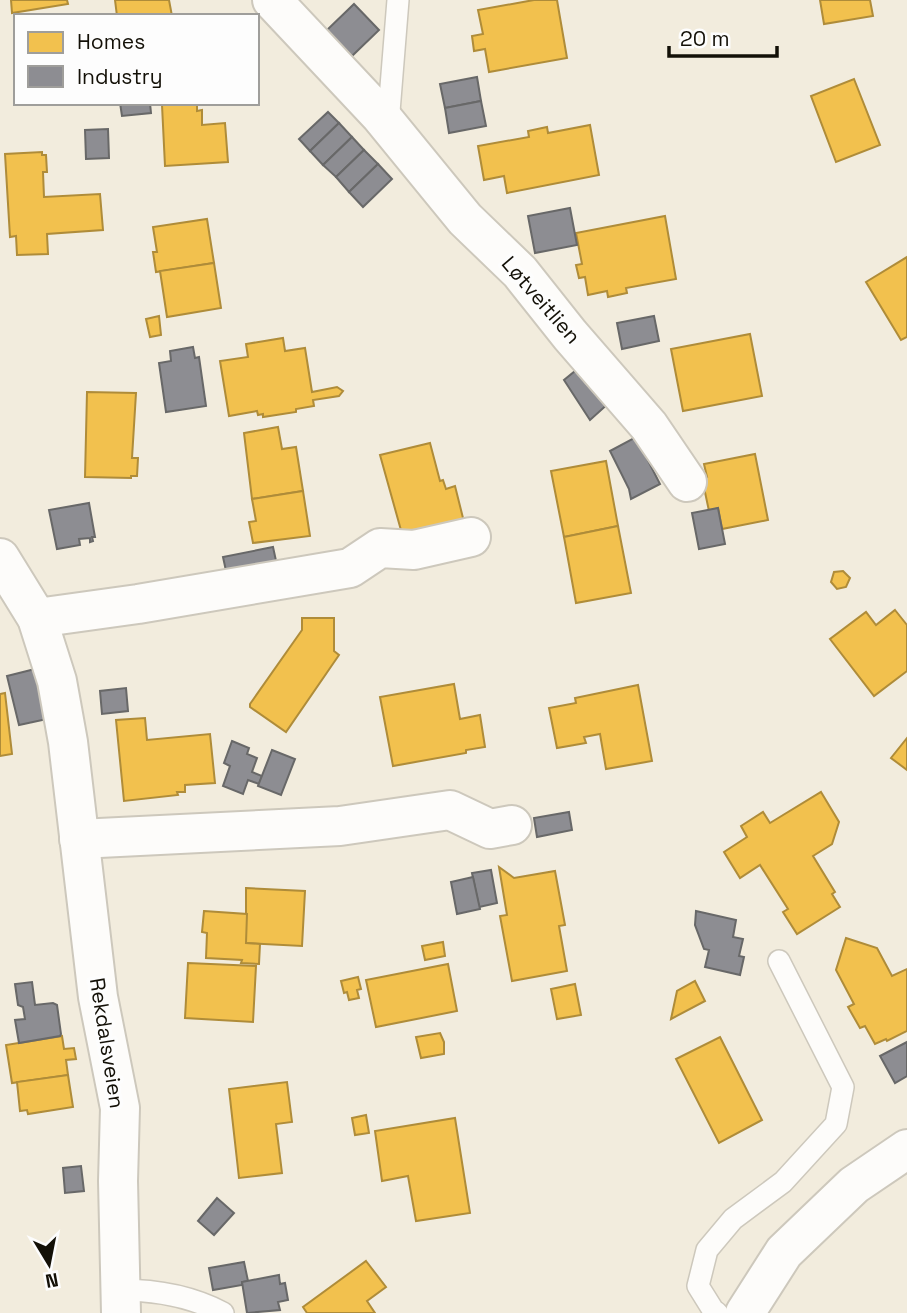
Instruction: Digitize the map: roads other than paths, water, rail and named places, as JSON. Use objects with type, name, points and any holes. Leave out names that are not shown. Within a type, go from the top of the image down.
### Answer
[{"type":"street","name":"Løtveitlien","points":[[272,0],[380,115],[465,219],[520,272],[570,335],[649,426],[687,482]]},
{"type":"street","points":[[37,618],[138,604],[350,568],[380,548],[414,550],[471,537]]},
{"type":"street","name":"Rekdalsveien","points":[[0,558],[37,618],[59,693],[68,742],[98,997],[120,1108],[120,1302]]},
{"type":"street","points":[[79,839],[340,825],[450,810],[490,829],[512,825]]},
{"type":"street","points":[[745,1313],[784,1252],[854,1185],[907,1149]]},
{"type":"lane","points":[[387,126],[398,0]]},
{"type":"lane","points":[[717,1313],[698,1286],[706,1250],[733,1219],[783,1182],[836,1124],[843,1087],[779,961]]},
{"type":"lane","name":"Rekdalsveien","points":[[120,1302],[144,1290],[179,1295],[223,1313]]}]
